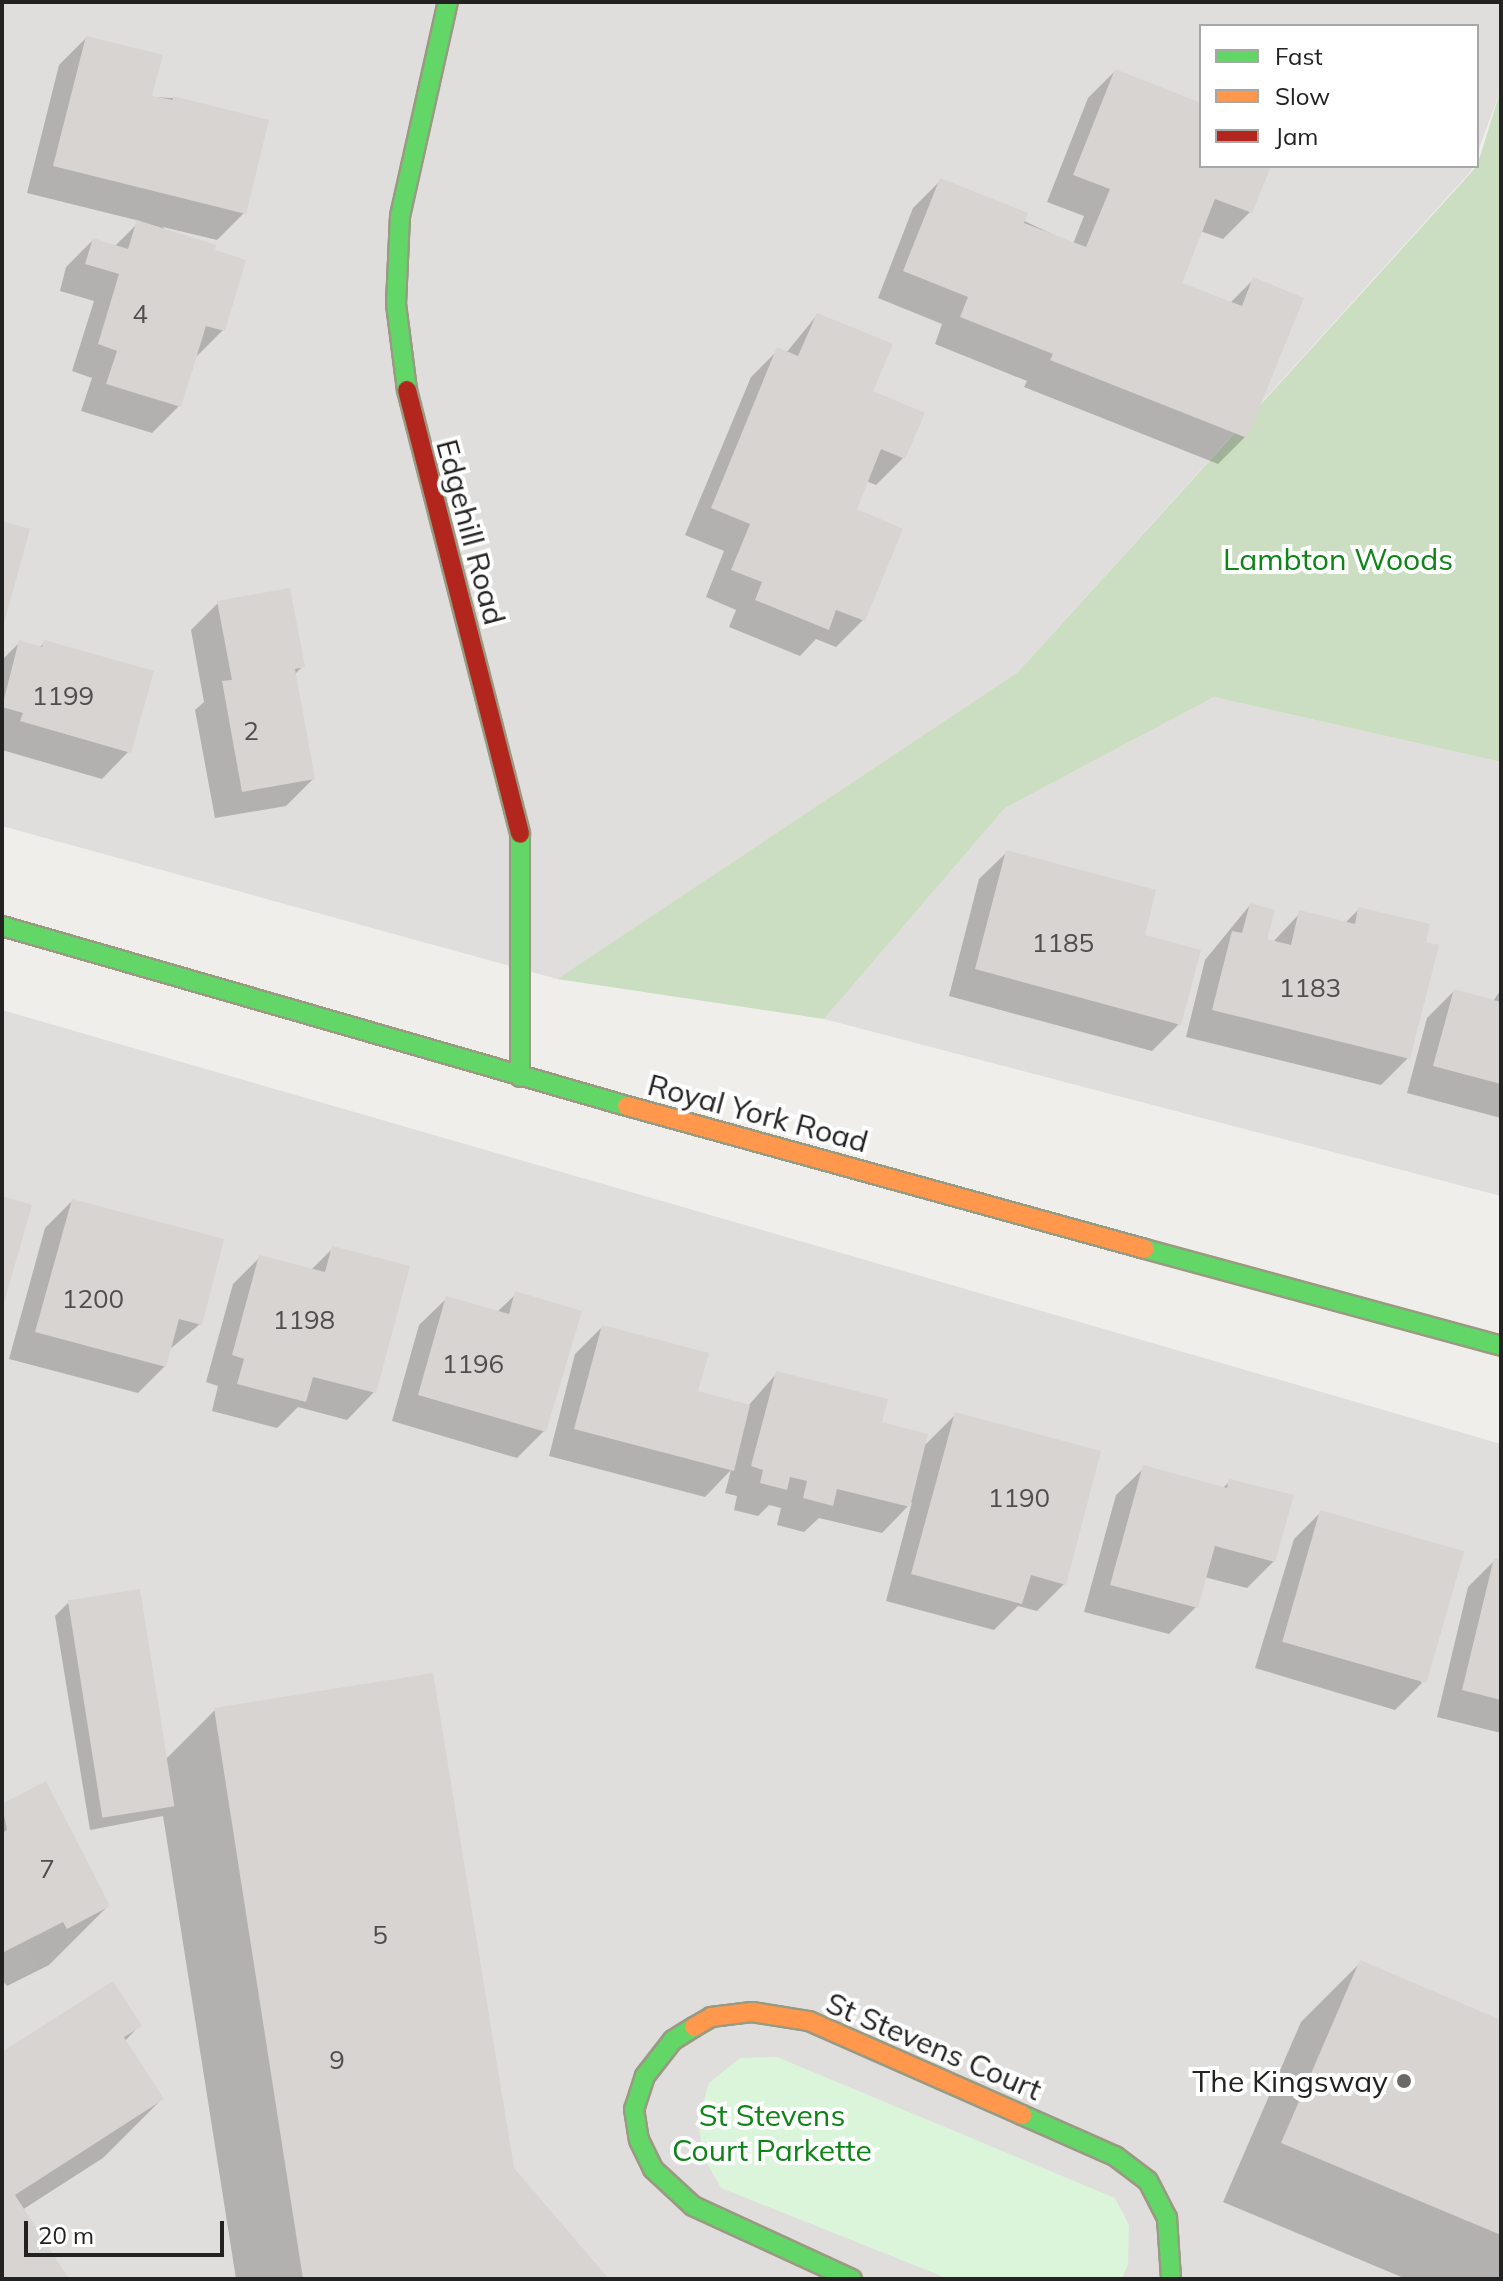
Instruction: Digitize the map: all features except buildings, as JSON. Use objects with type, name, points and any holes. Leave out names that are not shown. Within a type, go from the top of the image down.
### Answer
[{"type":"street","name":"Edgehill Road","points":[[448,2],[400,216],[396,304],[409,408],[520,823],[520,1077]]},
{"type":"street","name":"Royal York Road","points":[[2,926],[520,1077],[1501,1346]]},
{"type":"street","name":"St Stevens Court","points":[[852,2279],[693,2206],[653,2169],[639,2140],[634,2109],[645,2076],[673,2040],[711,2017],[752,2012],[809,2021],[1115,2156],[1148,2181],[1167,2218],[1171,2279]]},
{"type":"shaded area","points":[[2,2],[1501,2],[1501,89],[1479,149],[1479,24],[1199,24],[1199,168],[1472,168],[1471,171],[1018,672],[557,979],[2,826]]},
{"type":"shaded area","points":[[1214,697],[1501,762],[1501,1196],[824,1019],[1005,808]]},
{"type":"shaded area","points":[[2,1010],[1501,1444],[1501,2279],[2,2279]]},
{"type":"shaded area","points":[[21,1937],[42,1976],[2,1997],[2,1947]]},
{"type":"green space","name":"Lambton Woods","points":[[1501,89],[1501,762],[1214,697],[1005,808],[824,1019],[557,979],[1018,672],[1475,168],[1479,168]]},
{"type":"green space","name":"St Stevens Court Parkette","points":[[777,2057],[1115,2198],[1129,2225],[1128,2264],[1122,2279],[949,2279],[721,2188],[704,2158],[698,2121],[709,2083],[740,2058]]},
{"type":"traffic: fast","points":[[407,390],[396,304],[400,216],[448,2]]},
{"type":"traffic: fast","points":[[520,834],[520,1077]]},
{"type":"traffic: fast","points":[[2,926],[627,1106]]},
{"type":"traffic: fast","points":[[1145,1249],[1501,1346]]},
{"type":"traffic: fast","points":[[694,2027],[673,2040],[645,2076],[634,2109],[639,2140],[653,2169],[693,2206],[852,2279]]},
{"type":"traffic: fast","points":[[1022,2115],[1115,2156],[1148,2181],[1167,2218],[1171,2279]]},
{"type":"traffic: slow","points":[[627,1106],[1145,1249]]},
{"type":"traffic: slow","points":[[694,2027],[711,2017],[752,2012],[809,2021],[1022,2115]]},
{"type":"traffic: jam","points":[[407,390],[520,834]]},
{"type":"place","name":"The Kingsway","points":[[1404,2081]]}]
